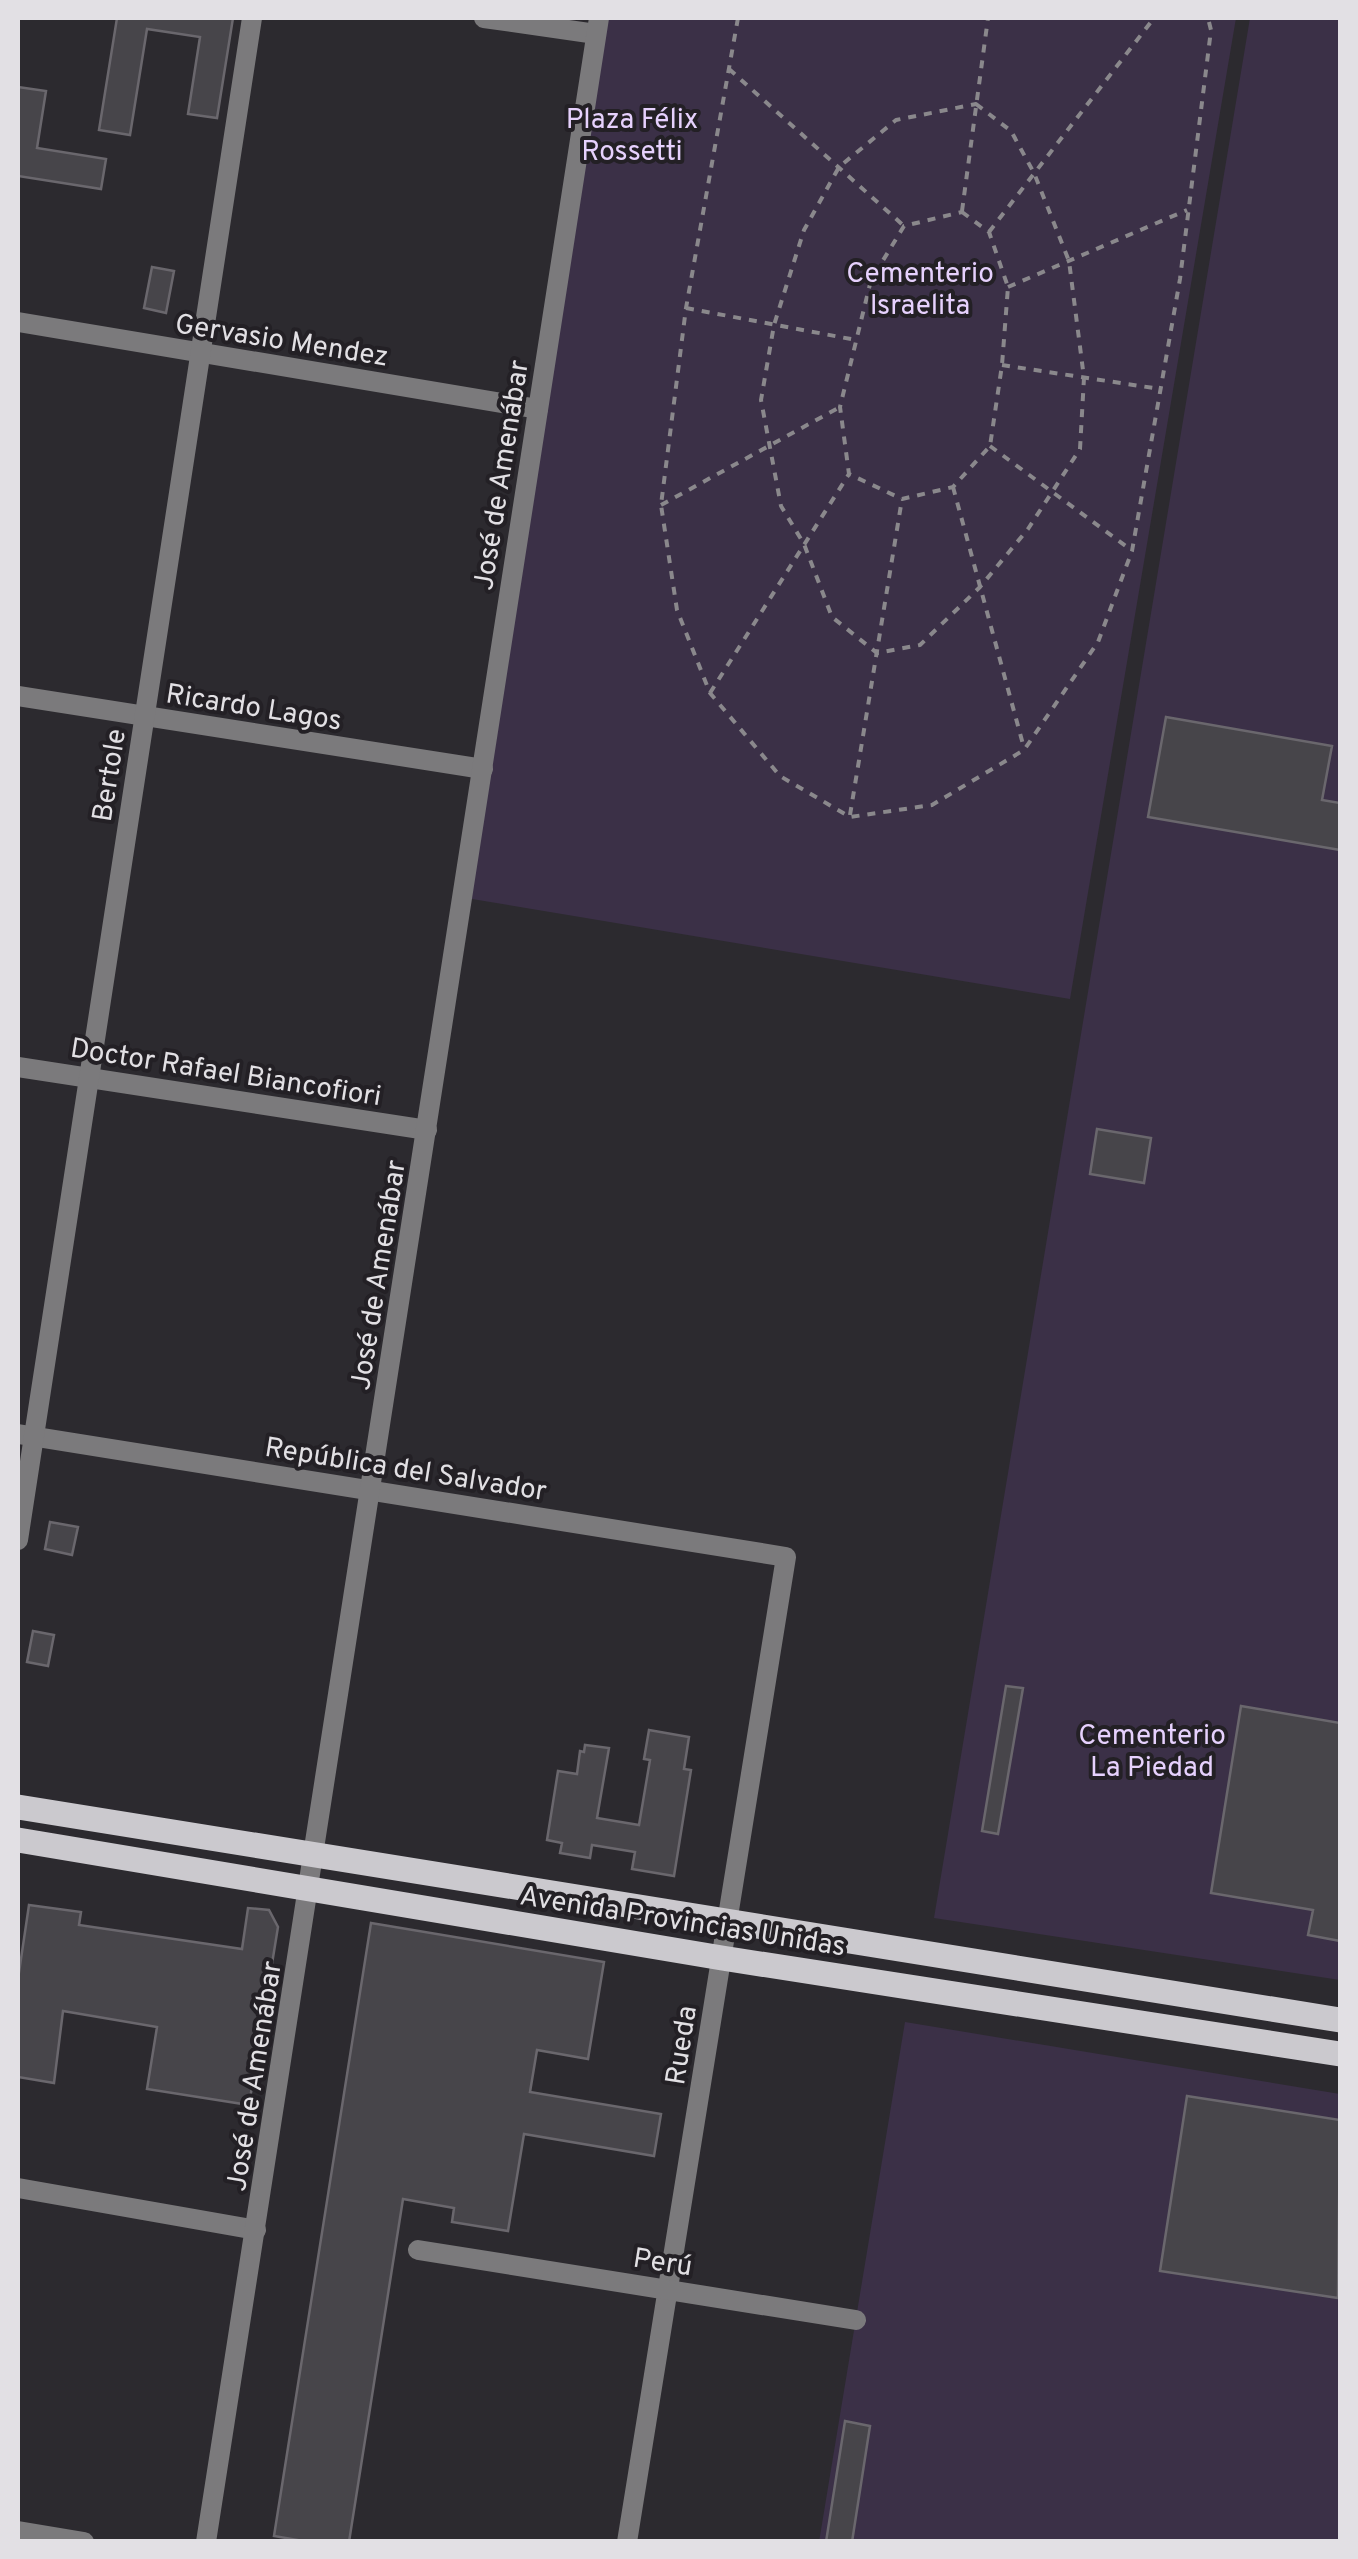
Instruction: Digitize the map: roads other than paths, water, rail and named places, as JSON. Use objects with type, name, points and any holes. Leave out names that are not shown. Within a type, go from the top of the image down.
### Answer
[{"type":"main road","name":"Avenida Provincias Unidas","points":[[18,1807],[1340,2020]]},
{"type":"main road","name":"Avenida Provincias Unidas","points":[[18,1840],[722,1958],[1340,2054]]},
{"type":"street","name":"Bertole","points":[[18,1540],[26,1436],[89,1078],[252,18]]},
{"type":"street","points":[[484,18],[597,26]]},
{"type":"street","name":"José de Amenábar","points":[[206,2542],[316,1855],[597,26]]},
{"type":"street","name":"Gervasio Mendez","points":[[18,322],[538,410]]},
{"type":"street","name":"Ricardo Lagos","points":[[18,696],[483,769]]},
{"type":"street","name":"Doctor Rafael Biancofiori","points":[[18,1067],[427,1130]]},
{"type":"street","name":"República del Salvador","points":[[26,1436],[786,1556]]},
{"type":"street","name":"Rueda","points":[[628,2542],[786,1556]]},
{"type":"street","points":[[18,2188],[256,2230]]},
{"type":"street","name":"Perú","points":[[418,2250],[856,2320]]},
{"type":"street","points":[[18,2531],[84,2542]]},
{"type":"park label","name":"Plaza Félix Rossetti","points":[[632,134]]},
{"type":"park label","name":"Cementerio Israelita","points":[[920,288]]},
{"type":"park label","name":"Cementerio La Piedad","points":[[1152,1750]]}]
